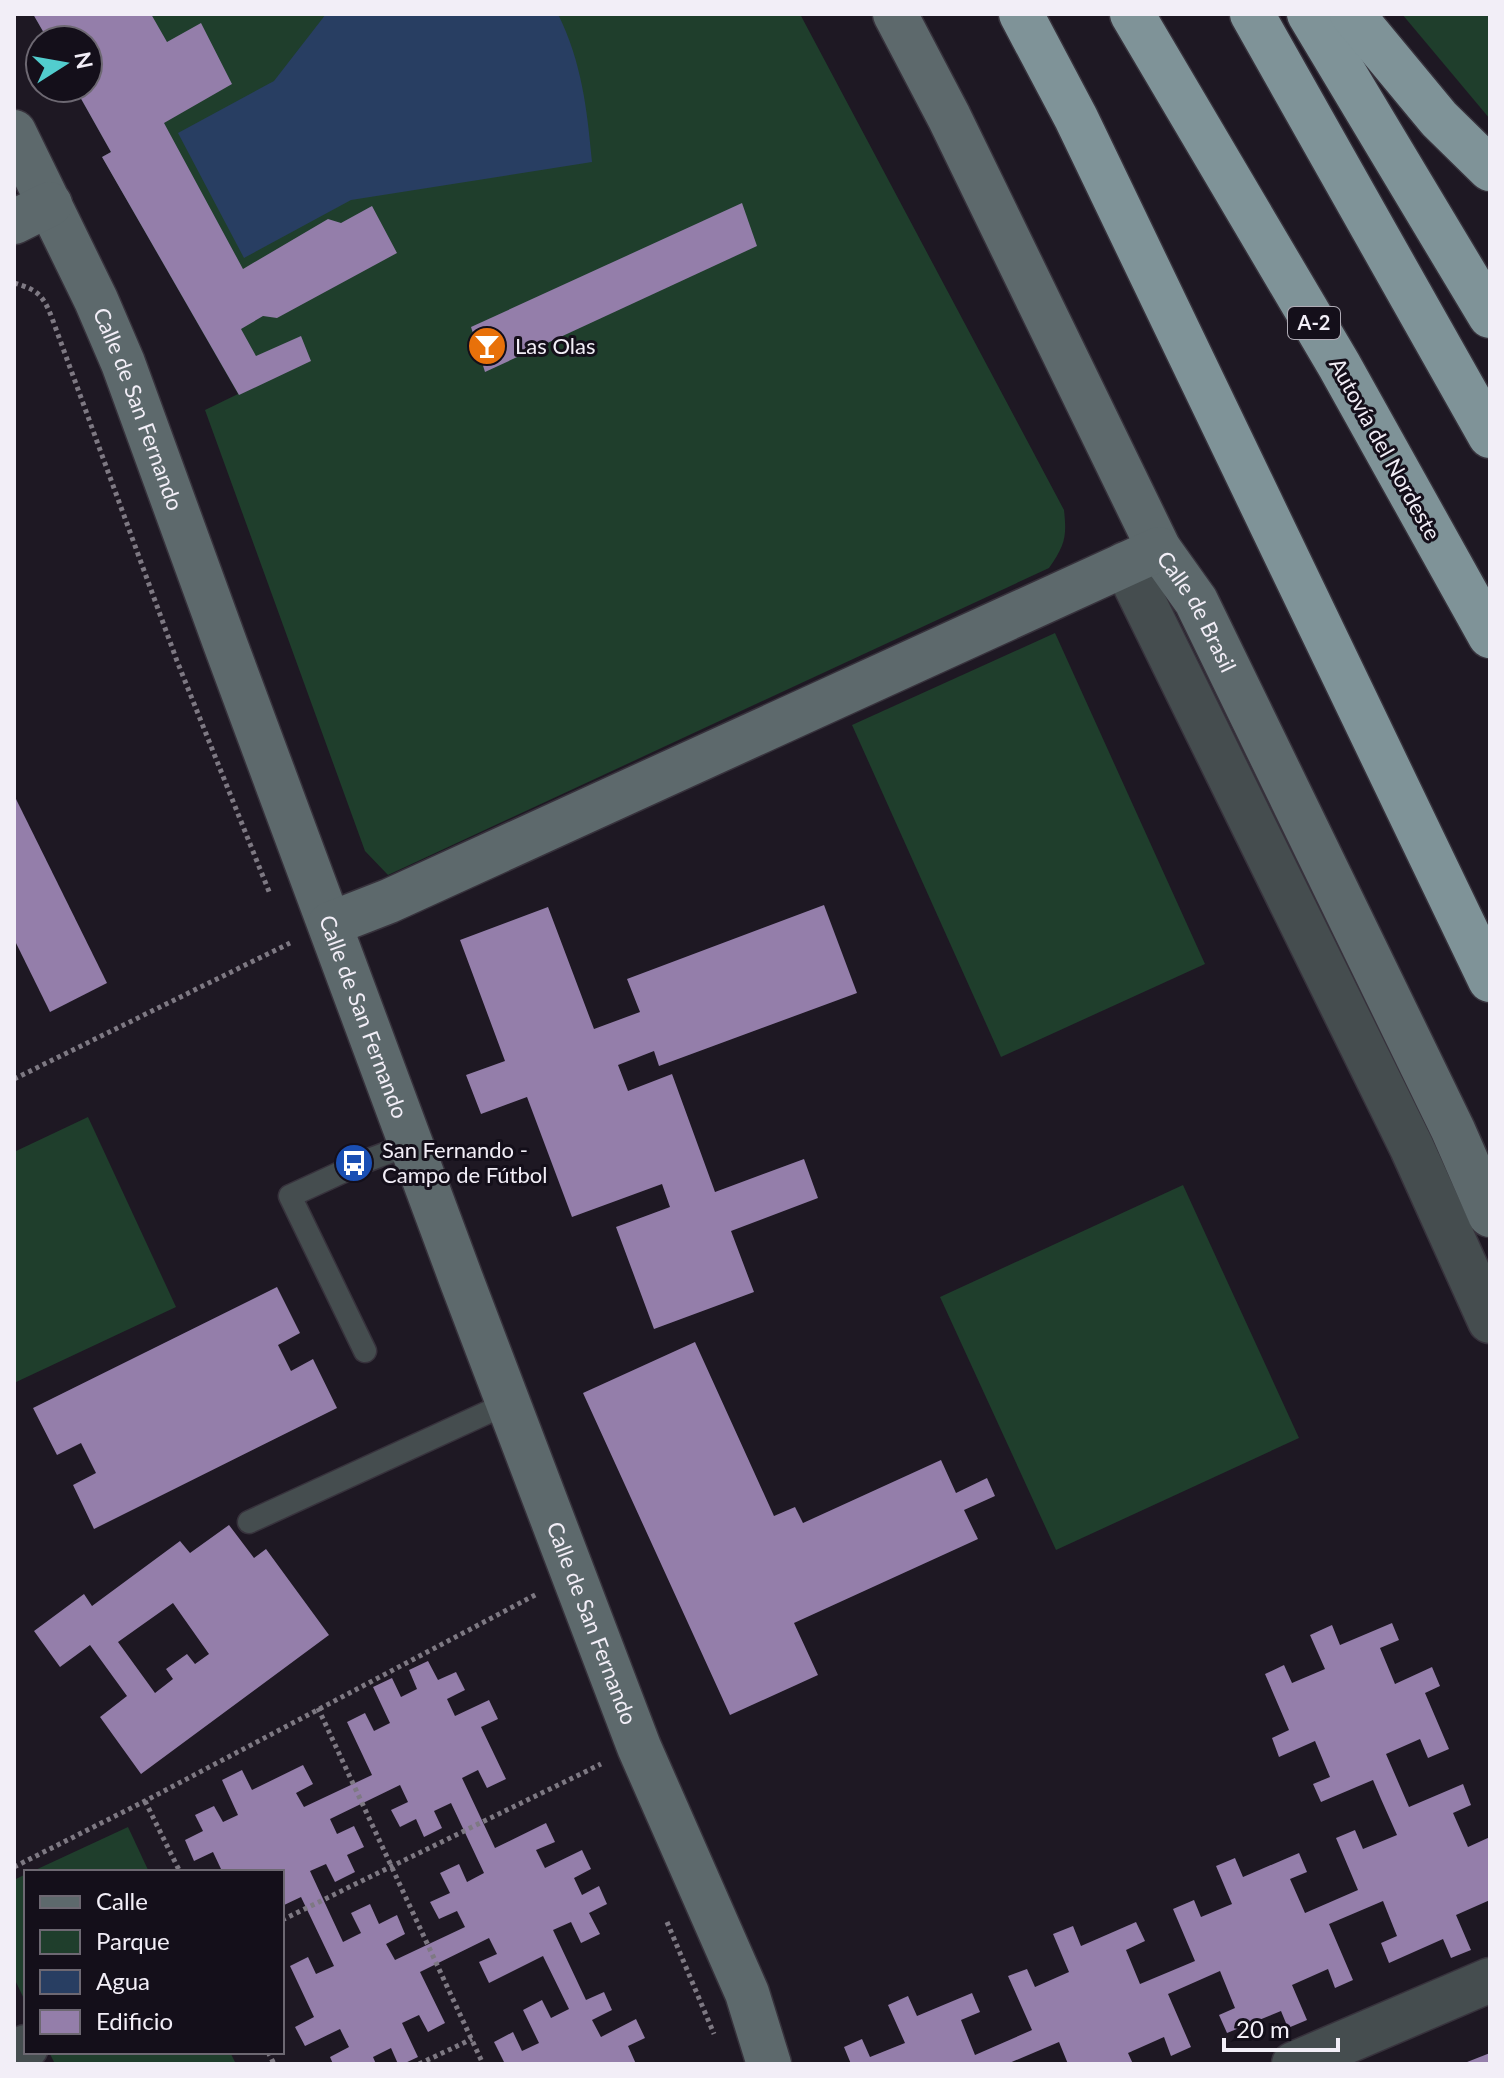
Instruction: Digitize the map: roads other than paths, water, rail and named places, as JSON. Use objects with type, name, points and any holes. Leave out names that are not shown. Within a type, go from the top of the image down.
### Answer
[{"type":"highway","points":[[1021,14],[1083,132],[1490,980]]},
{"type":"highway","name":"Autovía del Nordeste","points":[[1132,14],[1339,365],[1490,636]]},
{"type":"highway","points":[[1252,14],[1490,436]]},
{"type":"highway","points":[[1309,14],[1490,316]]},
{"type":"highway","points":[[1352,14],[1439,119],[1490,169]]},
{"type":"street","name":"Calle de Brasil","points":[[895,14],[949,117],[1142,556],[1490,1321]]},
{"type":"street","name":"Calle de San Fernando","points":[[14,132],[32,213],[96,300],[123,363],[508,1403],[639,1747],[747,1993],[769,2064]]},
{"type":"street","name":"Calle de Brasil","points":[[1142,556],[1196,601],[1446,1116],[1490,1215]]},
{"type":"street","points":[[330,924],[389,901],[1142,556]]},
{"type":"street","points":[[1294,2064],[1490,1980]]},
{"type":"street","name":"Calle de San Fernando","points":[[747,1993],[799,2064]]},
{"type":"lane","points":[[365,1351],[290,1196],[411,1144]]},
{"type":"lane","points":[[249,1522],[508,1403]]},
{"type":"water","points":[[326,14],[558,14],[578,68],[592,162],[351,200],[244,258],[178,133],[274,81]]},
{"type":"place","name":"Las Olas","points":[[487,346]]},
{"type":"place","name":"San Fernando - Campo de Fútbol","points":[[354,1163]]}]
